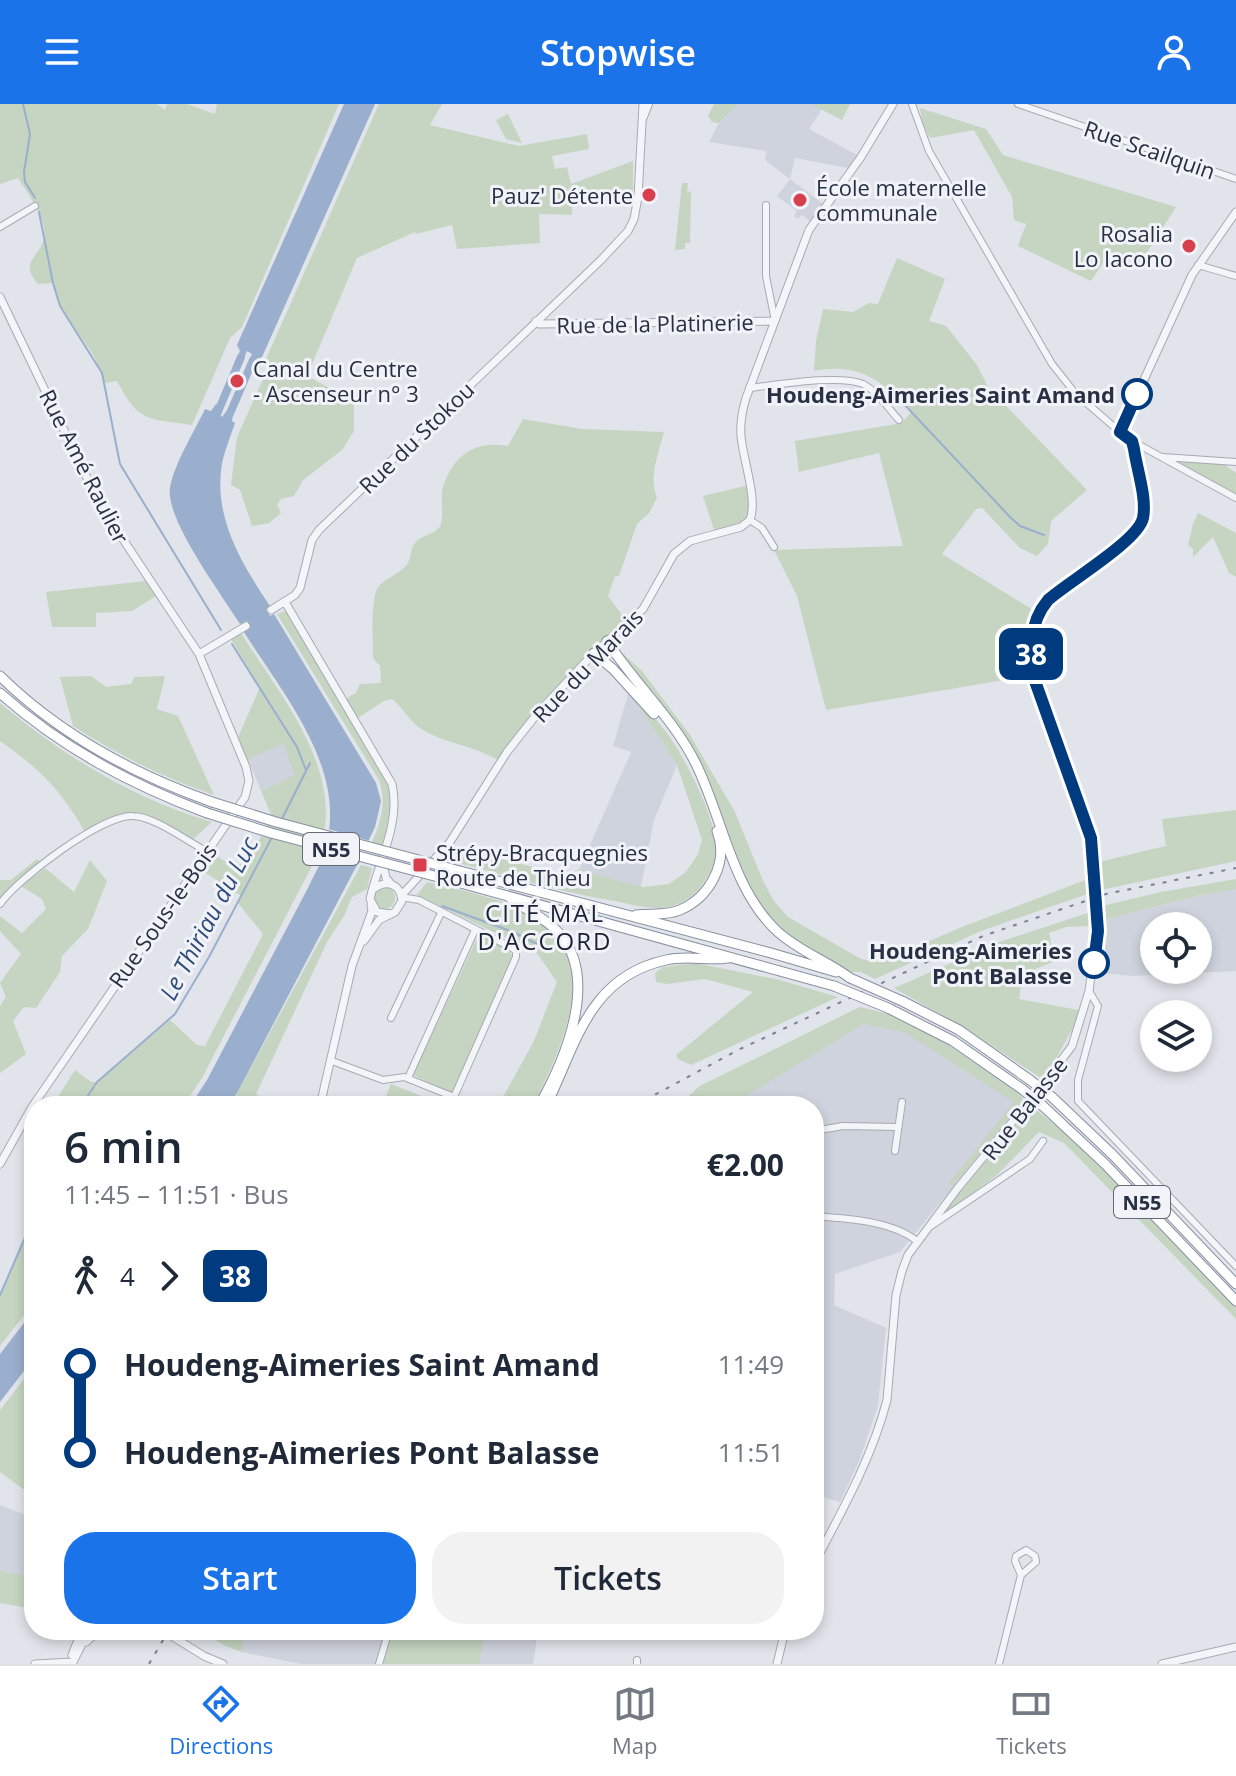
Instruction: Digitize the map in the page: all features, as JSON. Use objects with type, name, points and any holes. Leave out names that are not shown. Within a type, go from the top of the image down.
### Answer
[{"type":"highway","points":[[607,641],[696,764],[743,882],[760,913],[787,940],[850,978]]},
{"type":"highway","points":[[594,653],[641,699],[678,745],[699,783],[720,839],[722,855],[719,867],[699,898],[670,913],[633,916]]},
{"type":"highway","name":"N55","points":[[0,676],[49,718],[104,755],[172,788],[276,822],[800,961],[850,978],[902,1001],[959,1030],[1052,1097],[1113,1155],[1236,1284]]},
{"type":"highway","name":"N55","points":[[0,693],[78,753],[138,785],[207,813],[271,833],[735,957],[834,986],[888,1008],[953,1041],[1044,1107],[1105,1164],[1236,1301]]},
{"type":"highway","points":[[507,895],[562,936],[571,950],[579,978],[574,1019],[543,1096]]},
{"type":"highway","points":[[550,1096],[585,1019],[597,1001],[614,985],[649,965],[666,960],[735,957]]},
{"type":"street","name":"Rue du Stokou","points":[[285,602],[295,595],[312,540],[319,530],[628,231],[636,208],[643,104]]},
{"type":"street","points":[[640,128],[649,104]]},
{"type":"street","points":[[774,547],[762,528],[750,520],[752,505],[741,429],[749,388],[809,230],[861,157],[893,104]]},
{"type":"street","points":[[912,104],[929,151],[1052,364],[1075,393],[1132,441],[1236,498]]},
{"type":"street","name":"Rue Scailquin","points":[[1018,104],[1236,179]]},
{"type":"street","points":[[766,205],[766,276],[775,321]]},
{"type":"street","points":[[0,227],[35,206]]},
{"type":"street","points":[[1120,432],[1198,265],[1236,212]]},
{"type":"street","points":[[1198,265],[1236,276]]},
{"type":"street","name":"Rue Amé Raulier","points":[[0,297],[105,514],[182,629]]},
{"type":"street","name":"Rue de la Platinerie","points":[[536,321],[539,324],[775,321]]},
{"type":"street","points":[[749,388],[826,381],[857,382],[873,392],[899,420]]},
{"type":"street","name":"Rue Balasse","points":[[824,1545],[853,1490],[883,1416],[896,1295],[902,1271],[925,1230],[1063,1061],[1077,1033],[1089,991],[1098,922],[1094,855],[1087,822],[1035,681],[1031,660],[1032,634],[1038,613],[1048,600],[1128,539],[1141,524],[1143,503],[1132,441]]},
{"type":"street","points":[[1155,455],[1236,462]]},
{"type":"street","name":"Rue du Marais","points":[[401,898],[460,829],[515,742],[543,707],[594,653],[643,609],[663,571],[683,545],[706,535],[741,527],[750,520]]},
{"type":"street","points":[[271,610],[285,602],[392,784],[395,798],[394,813],[370,899],[372,911],[357,952],[323,1096]]},
{"type":"street","points":[[199,654],[242,628]]},
{"type":"street","name":"Rue Sous-le-Bois","points":[[39,1096],[245,797],[249,781],[246,767],[199,654],[182,629]]},
{"type":"street","points":[[0,904],[19,884],[79,837],[125,816],[144,817],[206,851]]},
{"type":"street","points":[[357,952],[373,927],[398,909],[401,898],[386,878],[382,859]]},
{"type":"street","points":[[417,879],[413,893],[419,900],[516,951],[455,1096]]},
{"type":"street","name":"Rue du Marais","points":[[393,885],[403,887],[417,879]]},
{"type":"street","points":[[373,889],[381,884],[393,885]]},
{"type":"street","points":[[401,898],[419,900]]},
{"type":"street","points":[[370,899],[377,912],[391,914]]},
{"type":"street","points":[[391,1018],[441,913]]},
{"type":"street","points":[[408,1078],[475,930]]},
{"type":"street","points":[[1089,991],[1098,1006],[1078,1080],[1078,1101],[1236,1266]]},
{"type":"street","points":[[332,1061],[389,1080],[401,1076],[408,1078],[452,1096]]},
{"type":"street","points":[[895,1151],[902,1102]]},
{"type":"street","name":"Rue Sous-le-Bois","points":[[0,1164],[24,1121]]},
{"type":"street","points":[[824,1129],[843,1126],[898,1127]]},
{"type":"street","name":"Rue Balasse","points":[[925,1230],[1030,1159],[1043,1141]]},
{"type":"street","points":[[824,1217],[899,1231],[917,1241]]},
{"type":"street","points":[[999,1664],[1021,1575]]},
{"type":"street","points":[[70,1663],[80,1640]]},
{"type":"street","points":[[81,1646],[82,1640]]},
{"type":"street","points":[[70,1663],[88,1640]]},
{"type":"street","points":[[175,1640],[202,1660],[221,1664]]},
{"type":"street","points":[[379,1664],[386,1640]]},
{"type":"street","points":[[777,1664],[783,1640]]},
{"type":"street","points":[[1162,1664],[1236,1647]]},
{"type":"street","points":[[35,1664],[70,1663]]},
{"type":"shaded area","points":[[737,104],[811,104],[822,109],[809,129],[861,157],[853,169],[795,158],[790,179],[765,160],[766,151],[709,142],[719,123]]},
{"type":"shaded area","name":"École maternelle communale","points":[[790,179],[826,206],[813,224],[802,215],[798,219],[794,216],[797,211],[777,196]]},
{"type":"shaded area","points":[[629,691],[677,765],[654,820],[641,887],[579,870],[631,752],[613,746]]},
{"type":"shaded area","points":[[283,744],[296,775],[261,791],[248,759]]},
{"type":"shaded area","points":[[1236,889],[1236,971],[1212,972],[1212,912],[1140,912],[1140,976],[1092,972],[1098,931],[1104,920]]},
{"type":"shaded area","points":[[860,1007],[892,1015],[933,1035],[1014,1088],[1024,1100],[900,1252],[835,1274],[834,1305],[886,1328],[878,1405],[860,1459],[840,1502],[824,1497],[824,1096],[689,1096],[700,1086]]},
{"type":"shaded area","points":[[0,1505],[24,1514],[24,1575],[0,1571]]},
{"type":"shaded area","points":[[216,1640],[537,1640],[533,1664],[301,1664],[226,1646]]},
{"type":"green space","points":[[0,104],[157,104],[165,110],[167,104],[187,104],[215,114],[217,104],[339,104],[242,327],[230,338],[192,425],[146,416],[132,405],[117,381],[105,383],[94,356],[60,306],[53,283],[38,284],[32,276],[30,265],[42,245],[43,223],[18,178],[0,184]]},
{"type":"green space","points":[[379,104],[442,104],[430,125],[519,146],[587,134],[589,149],[552,156],[555,169],[567,167],[571,184],[633,161],[633,198],[572,202],[572,215],[539,214],[540,243],[457,249],[452,225],[415,232],[357,258],[307,376],[354,401],[354,431],[342,450],[303,480],[294,496],[281,499],[277,505],[281,513],[269,523],[252,526],[240,490],[231,485],[237,437],[268,368],[266,359]]},
{"type":"green space","points":[[714,104],[737,104],[719,123],[712,122],[708,116]]},
{"type":"green space","points":[[811,104],[850,104],[842,120]]},
{"type":"green space","points":[[920,108],[986,129],[1003,155],[1176,207],[1141,262],[1110,252],[1091,281],[1018,246],[1026,224],[1014,220],[1012,197],[974,130],[930,138],[923,125]]},
{"type":"green space","points":[[508,114],[522,143],[506,139],[496,120]]},
{"type":"green space","points":[[682,183],[688,183],[687,191],[691,192],[690,243],[685,243],[685,249],[675,250]]},
{"type":"green space","points":[[897,258],[945,279],[929,321],[946,326],[977,365],[988,387],[1087,490],[1051,521],[1048,544],[1037,556],[1020,548],[982,508],[976,509],[942,554],[1038,613],[1035,622],[1034,675],[826,710],[797,596],[774,550],[903,546],[879,453],[799,472],[795,441],[902,423],[911,412],[890,391],[868,376],[844,369],[814,371],[823,309],[853,312],[869,303],[878,304]]},
{"type":"green space","points":[[523,419],[582,429],[664,432],[654,473],[657,498],[649,513],[637,524],[619,576],[615,576],[608,596],[628,623],[562,686],[501,762],[423,730],[392,699],[355,720],[379,761],[395,798],[386,847],[372,843],[382,812],[383,796],[379,780],[277,614],[286,611],[343,700],[356,693],[360,684],[381,683],[380,666],[373,658],[373,609],[379,586],[405,566],[417,541],[439,527],[443,487],[453,466],[476,448],[485,445],[508,446]]},
{"type":"green space","points":[[1183,460],[1218,460],[1236,473],[1236,498],[1180,464]]},
{"type":"green space","points":[[749,485],[750,520],[715,533],[703,496]]},
{"type":"green space","points":[[1198,513],[1236,533],[1236,577],[1229,573],[1213,537],[1193,557],[1193,549],[1188,545]]},
{"type":"green space","points":[[146,581],[156,596],[132,611],[96,613],[96,627],[52,627],[46,592]]},
{"type":"green space","points":[[239,630],[285,700],[312,752],[326,805],[321,843],[202,1078],[190,1096],[58,1096],[75,1070],[91,1082],[97,1082],[170,1020],[197,1045],[205,1046],[263,934],[238,903],[241,896],[195,866],[210,851],[232,864],[247,862],[272,817],[261,791],[295,775],[283,744],[244,761],[236,742],[260,687],[229,636]]},
{"type":"green space","points":[[618,649],[642,671],[690,735],[735,812],[774,901],[788,917],[861,959],[880,962],[1088,879],[1090,893],[981,931],[875,979],[861,972],[851,972],[790,938],[763,909],[749,888],[702,772]]},
{"type":"green space","points":[[91,676],[106,687],[131,684],[135,677],[165,676],[157,709],[178,716],[214,795],[142,765],[73,726],[60,677]]},
{"type":"green space","points":[[629,691],[674,743],[713,827],[716,843],[714,864],[696,892],[675,905],[646,907],[552,888],[448,860],[454,852],[481,854],[565,875],[579,870],[642,887],[669,884],[686,872],[698,854],[702,840],[677,765]]},
{"type":"green space","points":[[0,703],[48,740],[100,773],[154,801],[212,822],[192,840],[135,815],[86,834],[49,782],[0,741]]},
{"type":"green space","points":[[1236,810],[1236,861],[1101,890],[1099,862],[1166,846],[1162,819]]},
{"type":"green space","points":[[37,859],[43,865],[0,904],[0,880],[11,880]]},
{"type":"green space","points":[[90,860],[107,881],[88,929],[62,956],[60,972],[36,1008],[24,1007],[13,1021],[26,1054],[0,1073],[0,1006],[6,997],[0,983],[21,954],[0,931],[0,916],[22,933],[46,909],[42,899],[21,886],[45,868],[74,892]]},
{"type":"green space","points":[[361,865],[372,868],[367,889],[352,897],[327,942],[256,1094],[258,1096],[235,1096]]},
{"type":"green space","points":[[1236,879],[1236,889],[1104,920],[1102,906]]},
{"type":"green space","points":[[427,882],[484,896],[537,918],[558,936],[569,958],[573,982],[571,1008],[564,1034],[538,1096],[504,1096],[534,1041],[557,982],[537,953],[417,895]]},
{"type":"green space","points":[[384,887],[392,890],[395,898],[392,906],[384,909],[376,906],[373,898],[376,890]]},
{"type":"green space","points":[[1091,912],[1092,926],[1066,927],[1049,933],[1055,961],[1023,974],[1019,999],[1084,1011],[1041,1078],[961,1026],[894,988],[1002,941]]},
{"type":"green space","points":[[478,936],[508,949],[513,957],[453,1093],[450,1093],[413,1075]]},
{"type":"green space","points":[[695,963],[776,979],[838,997],[691,1065],[676,1055],[753,992],[705,979],[666,984],[656,982],[655,973],[663,967]]},
{"type":"green space","points":[[860,1007],[892,1015],[933,1035],[1014,1088],[1024,1100],[953,1186],[949,1183],[1014,1102],[904,1032],[863,1024],[746,1096],[689,1096],[700,1086]]},
{"type":"green space","points":[[391,1084],[421,1096],[386,1096]]},
{"type":"green space","points":[[1031,1106],[1102,1167],[1236,1307],[1236,1319],[1064,1143],[1039,1132],[998,1174],[948,1212],[946,1209]]},
{"type":"green space","points":[[24,1240],[24,1315],[0,1346],[0,1295]]},
{"type":"green space","points":[[24,1379],[24,1490],[0,1472],[0,1410]]},
{"type":"green space","points":[[0,1571],[24,1575],[24,1607],[0,1603]]},
{"type":"green space","points":[[216,1640],[243,1640],[242,1652]]},
{"type":"green space","points":[[386,1640],[484,1640],[479,1664],[379,1664]]},
{"type":"water","points":[[344,104],[375,104],[262,357],[257,359],[252,371],[246,369],[252,354],[247,351],[240,367],[234,364],[240,351],[237,345]]},
{"type":"water","points":[[216,404],[222,407],[219,413],[222,417],[228,409],[233,412],[232,421],[235,423],[220,479],[221,499],[231,537],[270,606],[266,609],[270,616],[274,614],[376,783],[381,801],[375,827],[356,867],[235,1096],[197,1096],[319,866],[326,846],[330,817],[328,788],[308,733],[244,632],[250,628],[247,621],[240,624],[196,557],[171,502],[170,488],[180,459],[205,409],[211,411]]},
{"type":"water","points":[[24,1323],[24,1371],[0,1402],[0,1354]]},
{"type":"pier","points":[[325,828],[373,842],[362,864],[320,853]]},
{"type":"waterway","points":[[23,104],[30,134],[25,182],[35,198]]},
{"type":"waterway","points":[[39,212],[60,306],[102,373],[120,464],[221,630]]},
{"type":"waterway","points":[[217,414],[241,357]]},
{"type":"waterway","points":[[228,418],[253,360]]},
{"type":"waterway","name":"Le Thiriau du Luc","points":[[888,387],[1010,517],[1020,526],[1044,535]]},
{"type":"waterway","points":[[232,644],[297,747],[306,770]]},
{"type":"waterway","name":"Le Thiriau du Luc","points":[[282,819],[310,763]]},
{"type":"waterway","name":"Le Thiriau du Luc","points":[[88,1096],[97,1082],[175,1014],[271,839]]},
{"type":"waterway","points":[[442,906],[537,944]]},
{"type":"waterway","name":"Le Thiriau du Luc","points":[[0,1295],[24,1240]]},
{"type":"railway","points":[[653,1096],[738,1050],[983,936],[1106,894],[1236,868]]},
{"type":"railway","points":[[149,1664],[163,1640]]},
{"type":"bus line","name":"38","points":[[1094,963],[1098,931],[1091,838],[1035,681],[1031,660],[1032,634],[1038,613],[1048,600],[1128,539],[1141,524],[1143,503],[1134,449],[1132,441],[1120,432],[1137,394]]},
{"type":"place","name":"Pauz' Détente","points":[[649,195]]},
{"type":"place","name":"École maternelle communale","points":[[800,200]]},
{"type":"place","name":"Rosalia Lo Iacono","points":[[1189,246]]},
{"type":"place","name":"Canal du Centre - Ascenseur n° 3","points":[[237,381]]},
{"type":"place","name":"Houdeng-Aimeries Saint Amand","points":[[1137,394]]},
{"type":"place","name":"Strépy-Bracquegnies Route de Thieu","points":[[420,865]]},
{"type":"place","name":"Houdeng-Aimeries Pont Balasse","points":[[1094,963]]},
{"type":"district","name":"CITÉ MAL D'ACCORD","points":[[545,926]]}]
